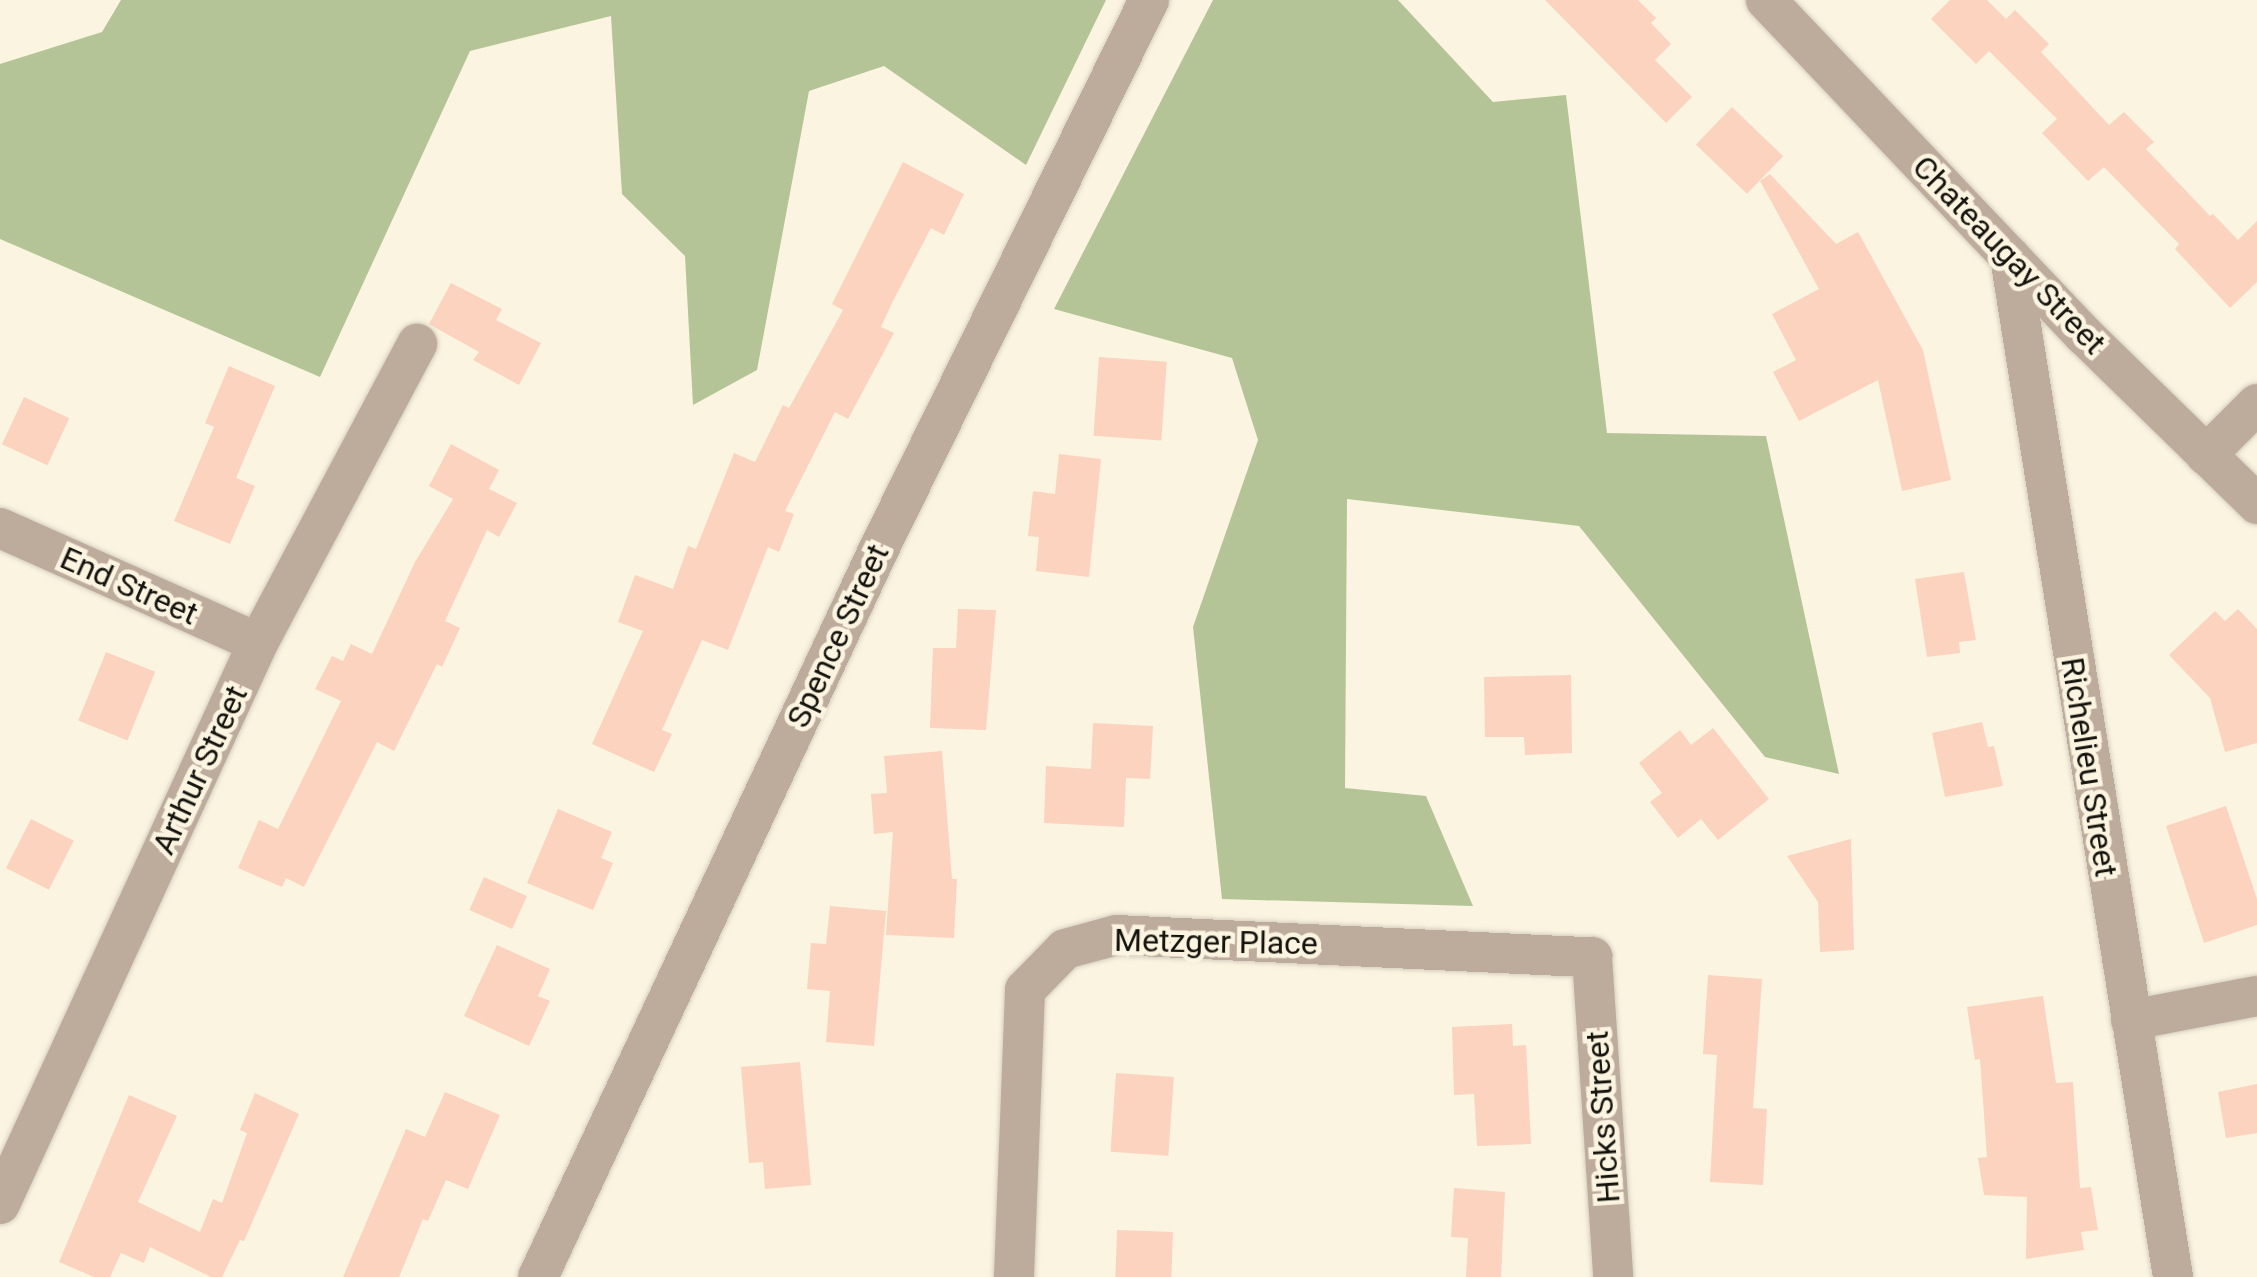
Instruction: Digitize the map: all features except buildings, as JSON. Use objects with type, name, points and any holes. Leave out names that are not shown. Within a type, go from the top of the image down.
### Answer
[{"type":"street","name":"Spence Street","points":[[538,1277],[877,552],[1149,0]]},
{"type":"street","name":"Chateaugay Street","points":[[1766,0],[2010,257],[2257,504]]},
{"type":"street","name":"Richelieu Street","points":[[2010,257],[2172,1277]]},
{"type":"street","name":"Arthur Street","points":[[0,1204],[258,643],[417,344]]},
{"type":"street","points":[[2206,454],[2257,404]]},
{"type":"street","name":"End Street","points":[[0,528],[258,643]]},
{"type":"street","name":"Metzger Place","points":[[1014,1277],[1025,990],[1065,950],[1117,936],[1592,956]]},
{"type":"street","name":"Hicks Street","points":[[1592,956],[1614,1277]]},
{"type":"street","points":[[2131,1020],[2257,996]]},
{"type":"green space","points":[[121,0],[1106,0],[1026,165],[884,66],[809,91],[757,370],[693,405],[685,256],[622,194],[611,16],[470,51],[320,377],[0,239],[0,64],[102,32]]},
{"type":"green space","points":[[1213,0],[1398,0],[1493,102],[1566,95],[1607,433],[1766,436],[1839,774],[1765,757],[1579,526],[1347,499],[1345,788],[1426,796],[1473,906],[1222,899],[1193,627],[1258,440],[1232,358],[1054,309]]}]
